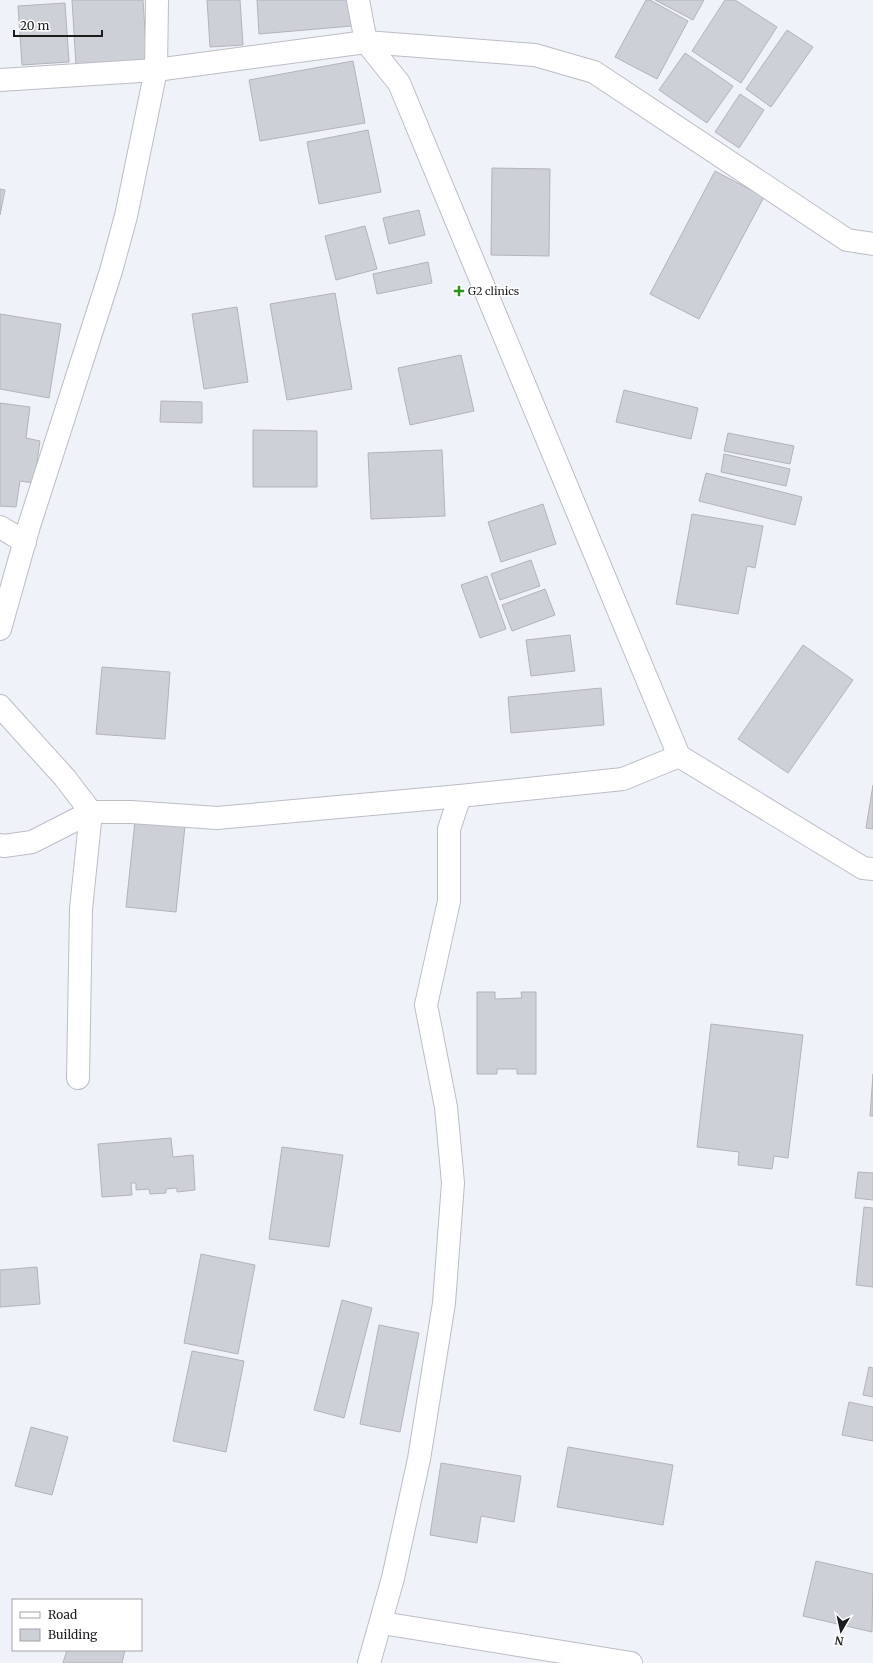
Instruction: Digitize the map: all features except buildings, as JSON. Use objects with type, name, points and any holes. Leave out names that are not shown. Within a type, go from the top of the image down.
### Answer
[{"type":"street","points":[[0,629],[25,542],[113,264],[126,216],[156,70],[157,0]]},
{"type":"street","points":[[358,0],[366,42],[398,83],[679,756],[863,868],[873,869]]},
{"type":"street","points":[[0,80],[156,70],[366,42],[535,55],[594,72],[847,240],[873,244]]},
{"type":"street","points":[[0,528],[25,542]]},
{"type":"street","points":[[0,706],[65,778],[91,812],[80,909],[78,1078]]},
{"type":"street","points":[[0,845],[4,846],[32,842],[91,812],[131,812],[217,818],[460,796],[623,779],[679,756]]},
{"type":"street","points":[[369,1663],[382,1623],[419,1459],[444,1303],[453,1183],[446,1107],[426,1005],[450,901],[449,829],[460,796]]},
{"type":"street","points":[[382,1623],[631,1663]]},
{"type":"place","name":"G2 clinics","points":[[459,291]]}]
